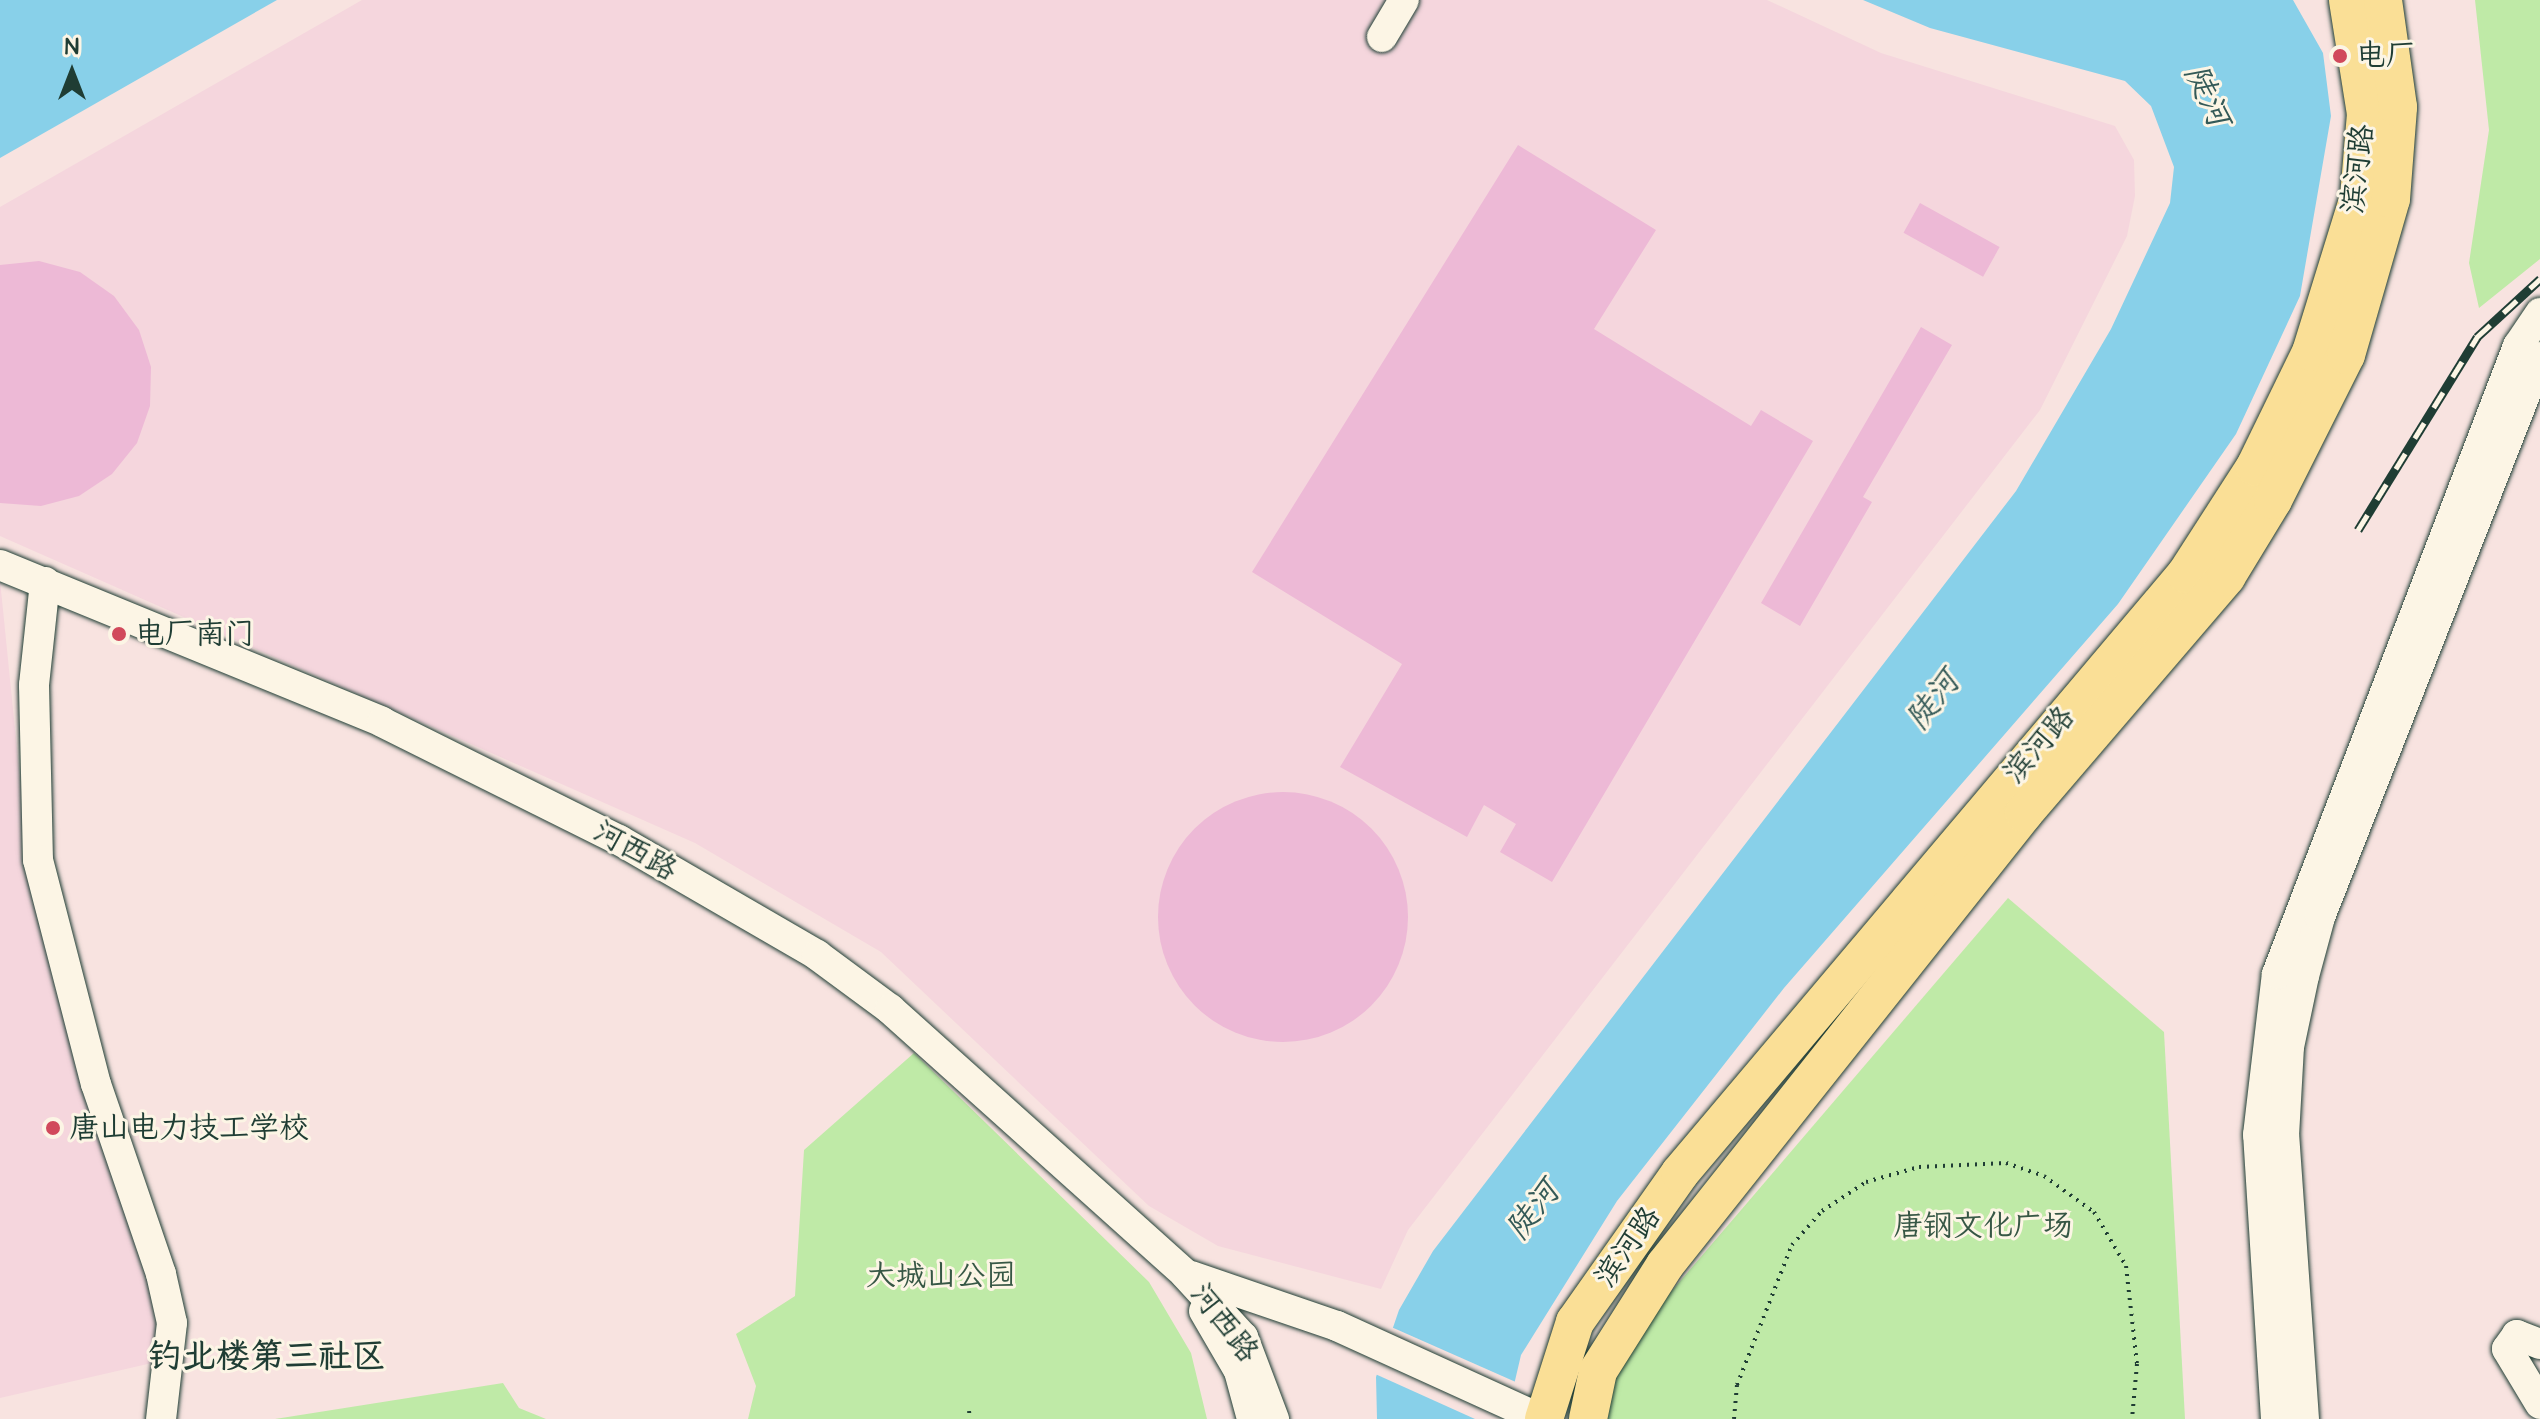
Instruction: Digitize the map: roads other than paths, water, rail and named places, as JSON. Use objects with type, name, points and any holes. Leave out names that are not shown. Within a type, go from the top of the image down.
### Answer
[{"type":"main road","name":"滨河路","points":[[1536,1417],[1575,1322],[1680,1173],[2186,574],[2255,467],[2311,352],[2359,197],[2366,114],[2348,0]]},
{"type":"main road","name":"滨河路","points":[[1588,1419],[1598,1371],[1665,1265],[2024,813],[2226,577],[2273,500],[2346,355],[2391,199],[2398,107],[2383,0]]},
{"type":"street","points":[[1382,37],[1404,0]]},
{"type":"street","points":[[2276,1419],[2258,1135],[2277,974],[2518,346],[2540,313]]},
{"type":"street","points":[[2304,1419],[2284,1136],[2289,1047],[2304,976],[2320,917],[2540,357]]},
{"type":"street","name":"河西路","points":[[0,565],[382,722],[619,840],[817,955],[890,1009],[1185,1274],[1243,1337],[1274,1419]]},
{"type":"street","points":[[45,582],[34,685],[38,860],[96,1084],[161,1274],[172,1323],[161,1419]]},
{"type":"street","points":[[1185,1274],[1375,1344],[1536,1417]]},
{"type":"street","name":"河西路","points":[[1185,1274],[1239,1371],[1252,1419]]},
{"type":"street","points":[[2540,1344],[2517,1335],[2507,1349],[2540,1404]]},
{"type":"water","points":[[0,0],[277,0],[0,158]]},
{"type":"water","name":"陡河","points":[[1863,0],[2293,0],[2323,53],[2331,116],[2300,296],[2236,434],[2118,604],[1784,988],[1617,1201],[1521,1355],[1506,1419],[1377,1419],[1376,1377],[1399,1310],[1433,1251],[2016,491],[2111,329],[2170,203],[2174,167],[2151,106],[2125,81],[1930,28]]},
{"type":"railway","points":[[2358,530],[2477,337],[2540,279]]},
{"type":"place","name":"电厂","points":[[2340,56]]},
{"type":"place","name":"电厂南门","points":[[119,634]]},
{"type":"place","name":"唐山电力技工学校","points":[[53,1128]]},
{"type":"district","name":"钓北楼第三社区","points":[[267,1358]]},
{"type":"park label","name":"唐钢文化广场","points":[[1983,1226]]},
{"type":"park label","name":"大城山公园","points":[[941,1276]]}]
